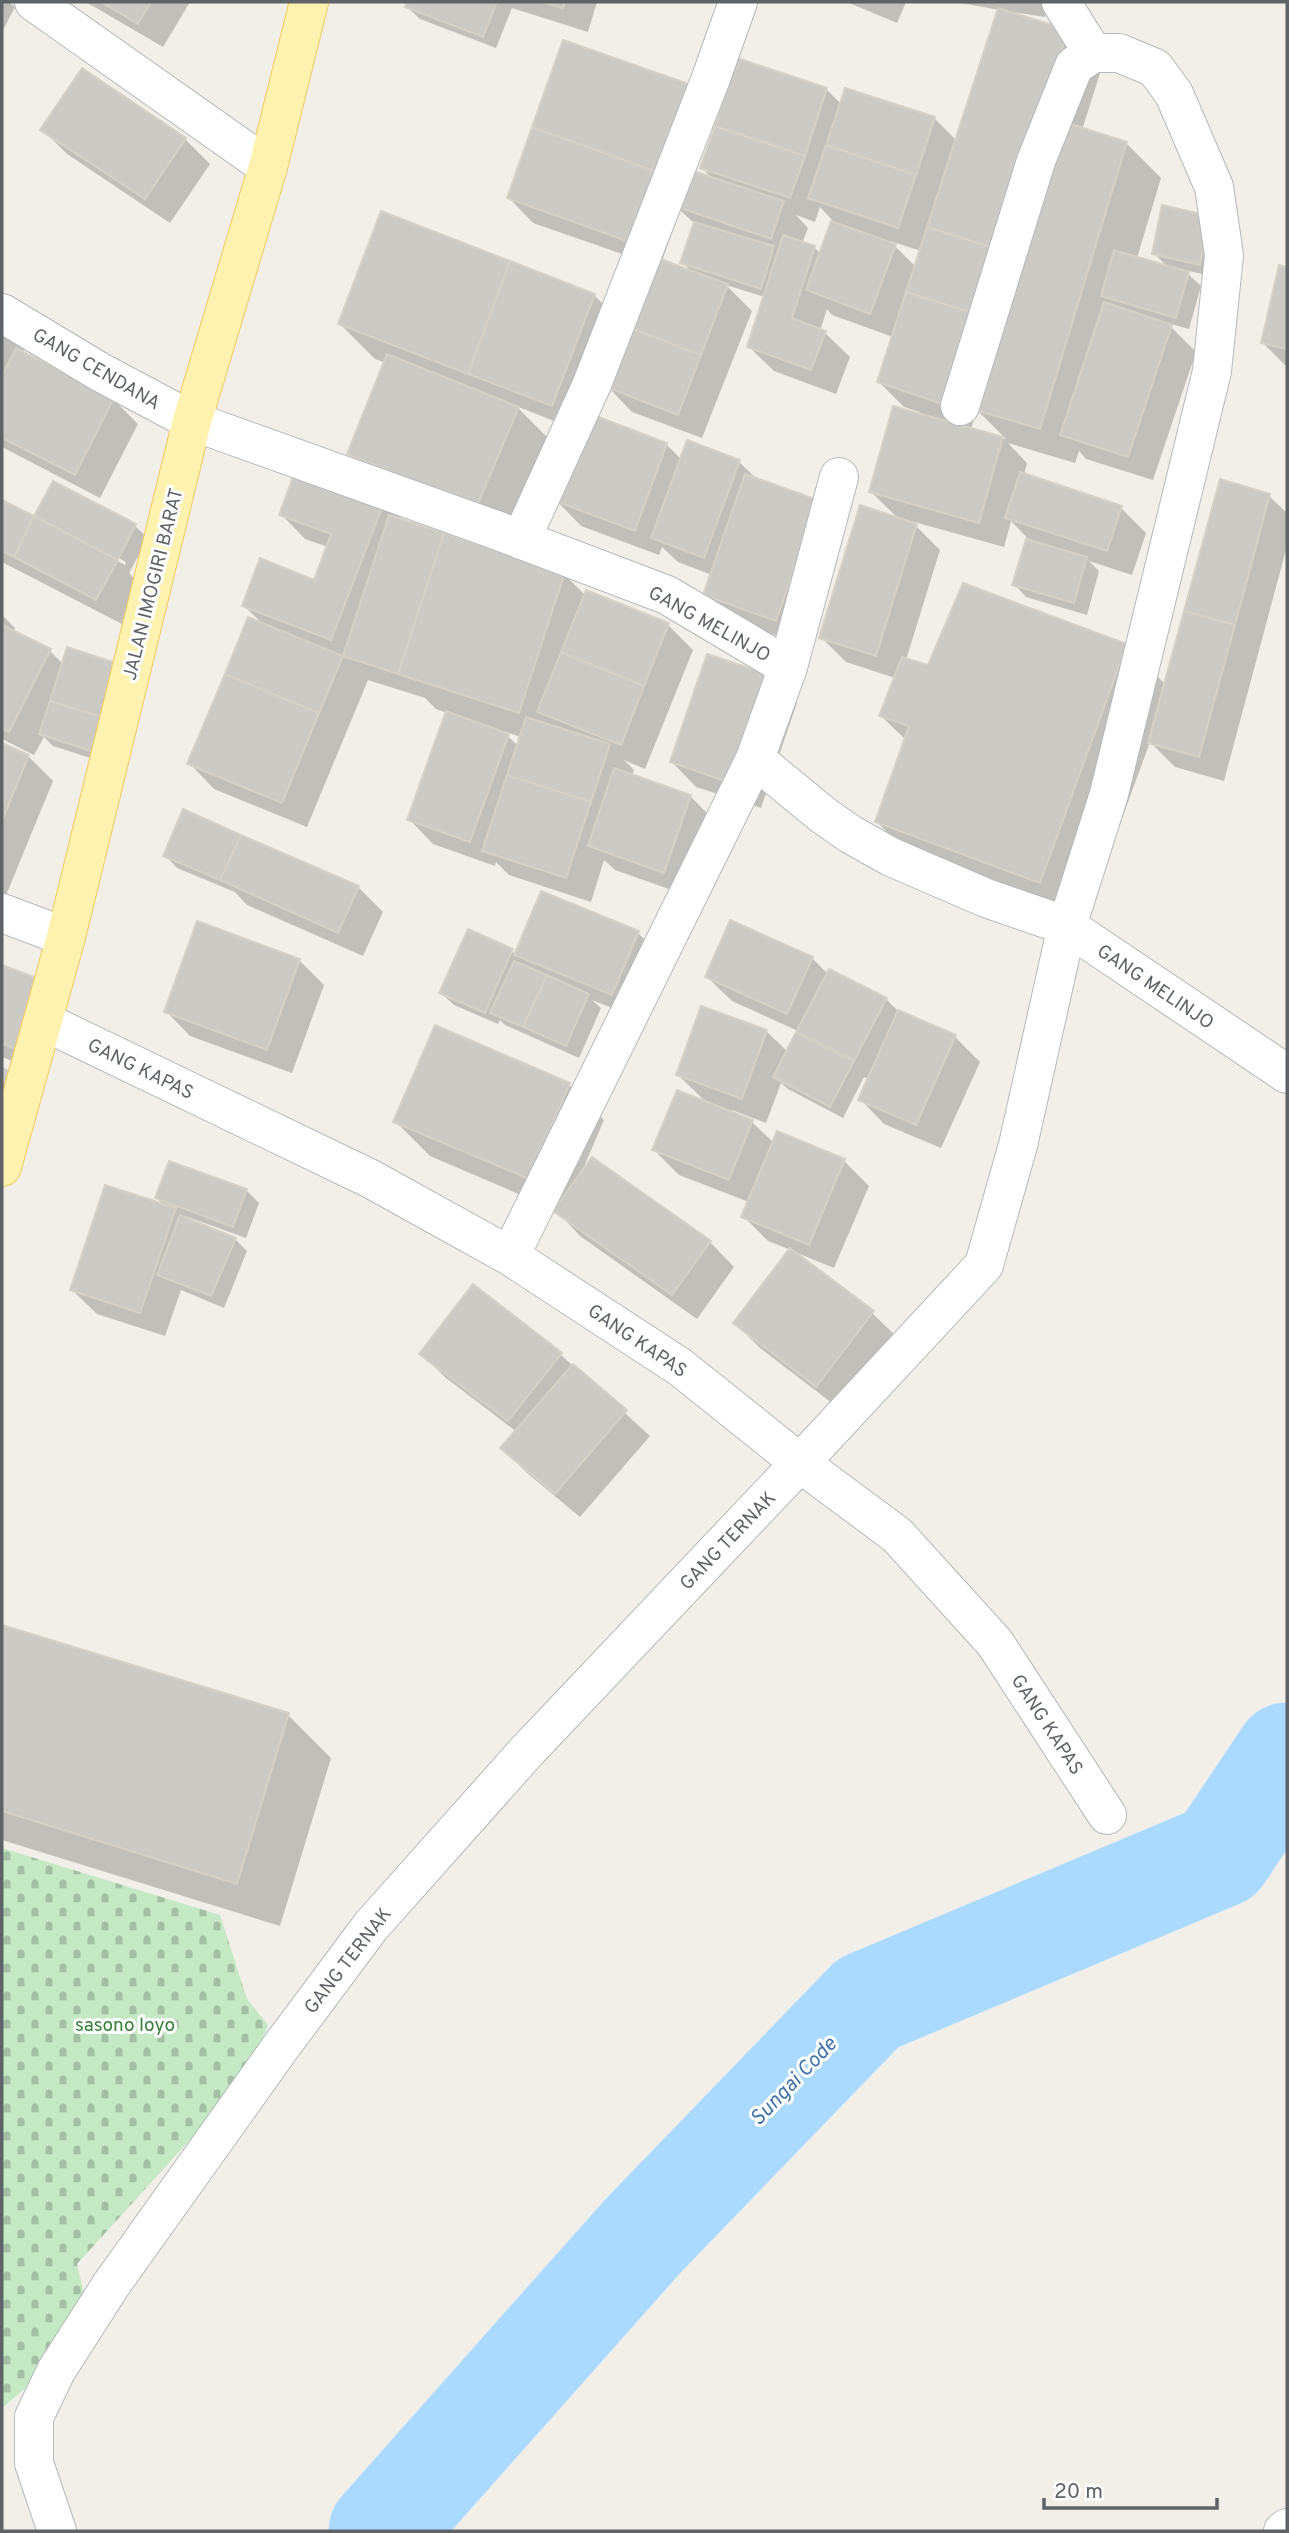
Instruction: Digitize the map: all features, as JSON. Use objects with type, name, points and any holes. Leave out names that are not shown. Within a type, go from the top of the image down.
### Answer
[{"type":"main road","name":"JALAN IMOGIRI BARAT","points":[[2,1167],[66,936],[192,421],[268,167],[309,2]]},
{"type":"street","points":[[34,2],[268,167]]},
{"type":"street","points":[[521,540],[592,384],[702,103],[738,2]]},
{"type":"street","points":[[960,406],[1036,161],[1074,66],[1093,53],[1061,2]]},
{"type":"street","name":"GANG TERNAK","points":[[57,2531],[34,2463],[34,2417],[56,2371],[111,2285],[280,2048],[371,1926],[527,1751],[984,1265],[1018,1144],[1067,926],[1109,794],[1209,384],[1224,255],[1214,187],[1174,94],[1156,68],[1119,53],[1093,53]]},
{"type":"street","name":"GANG CENDANA","points":[[2,313],[100,372],[192,421]]},
{"type":"street","name":"GANG MELINJO","points":[[192,421],[667,596],[788,667],[755,759],[823,815],[850,834],[891,856],[986,898],[1067,926],[1287,1074]]},
{"type":"street","points":[[788,667],[839,477]]},
{"type":"street","points":[[510,1256],[755,759]]},
{"type":"street","points":[[2,913],[66,936]]},
{"type":"street","name":"GANG KAPAS","points":[[43,1021],[371,1179],[510,1256],[680,1367],[800,1463],[897,1535],[995,1643],[1107,1815]]},
{"type":"green space","name":"sasono loyo","points":[[2,1848],[220,1915],[247,1999],[268,2025],[249,2075],[77,2264],[93,2331],[2,2408]]},
{"type":"building","points":[[101,2],[151,2],[138,24]]},
{"type":"building","points":[[407,2],[497,2],[483,37],[405,7]]},
{"type":"building","points":[[542,2],[565,2],[563,8]]},
{"type":"building","points":[[998,8],[1068,30],[997,249],[927,227]]},
{"type":"building","points":[[563,40],[692,85],[660,173],[532,127]]},
{"type":"building","points":[[737,58],[827,88],[805,156],[715,126]]},
{"type":"building","points":[[82,68],[186,138],[145,199],[40,130]]},
{"type":"building","points":[[845,88],[935,117],[916,175],[826,145]]},
{"type":"building","points":[[1061,121],[1127,142],[1040,429],[975,410]]},
{"type":"building","points":[[715,126],[805,156],[790,198],[700,168]]},
{"type":"building","points":[[532,127],[660,173],[635,244],[507,198]]},
{"type":"building","points":[[826,145],[916,175],[898,228],[808,198]]},
{"type":"building","points":[[687,169],[784,201],[771,239],[675,206]]},
{"type":"building","points":[[1162,205],[1210,216],[1200,265],[1152,254]]},
{"type":"building","points":[[381,211],[510,261],[468,374],[338,324]]},
{"type":"building","points":[[831,221],[896,244],[870,314],[806,290]]},
{"type":"building","points":[[694,222],[774,246],[761,289],[680,263]]},
{"type":"building","points":[[927,227],[997,249],[976,314],[906,292]]},
{"type":"building","points":[[783,235],[815,246],[792,318],[826,331],[811,370],[747,347]]},
{"type":"building","points":[[1114,250],[1189,272],[1176,318],[1101,296]]},
{"type":"building","points":[[655,257],[728,284],[701,355],[628,327]]},
{"type":"building","points":[[510,261],[595,294],[552,406],[468,374]]},
{"type":"building","points":[[1279,265],[1287,267],[1287,349],[1261,343]]},
{"type":"building","points":[[906,292],[976,314],[946,405],[877,382]]},
{"type":"building","points":[[1104,302],[1172,325],[1128,457],[1060,435]]},
{"type":"building","points":[[628,327],[701,355],[678,415],[606,387]]},
{"type":"building","points":[[16,348],[114,398],[75,475],[2,438],[2,376]]},
{"type":"building","points":[[387,354],[519,407],[477,506],[347,454]]},
{"type":"building","points":[[893,406],[1003,437],[979,523],[869,492]]},
{"type":"building","points":[[588,413],[667,443],[635,531],[555,501]]},
{"type":"building","points":[[687,440],[740,460],[704,558],[651,538]]},
{"type":"building","points":[[297,466],[385,500],[331,640],[242,606],[260,558],[314,580],[331,534],[279,515]]},
{"type":"building","points":[[1020,472],[1122,506],[1107,551],[1005,518]]},
{"type":"building","points":[[745,474],[818,500],[776,621],[703,595]]},
{"type":"building","points":[[1220,479],[1270,494],[1235,625],[1184,611]]},
{"type":"building","points":[[53,481],[136,524],[118,560],[34,516]]},
{"type":"building","points":[[2,500],[34,516],[14,557],[2,551]]},
{"type":"building","points":[[860,505],[917,524],[876,656],[819,638]]},
{"type":"building","points":[[389,515],[444,533],[398,674],[343,656]]},
{"type":"building","points":[[34,516],[118,560],[96,600],[14,557]]},
{"type":"building","points":[[444,533],[565,572],[519,713],[398,674]]},
{"type":"building","points":[[1026,539],[1087,557],[1074,603],[1012,585]]},
{"type":"building","points":[[963,583],[1127,644],[1040,883],[875,822],[909,726],[879,716],[902,657],[928,665]]},
{"type":"building","points":[[586,590],[669,623],[644,686],[561,652]]},
{"type":"building","points":[[1184,611],[1235,625],[1199,757],[1148,743]]},
{"type":"building","points":[[248,617],[343,656],[319,713],[225,674]]},
{"type":"building","points":[[2,625],[51,649],[9,732],[2,728]]},
{"type":"building","points":[[67,647],[122,665],[105,718],[50,701]]},
{"type":"building","points":[[561,652],[644,686],[621,745],[537,712]]},
{"type":"building","points":[[707,654],[773,676],[736,785],[670,762]]},
{"type":"building","points":[[225,674],[319,713],[282,803],[187,764]]},
{"type":"building","points":[[50,701],[105,718],[94,752],[39,734]]},
{"type":"building","points":[[446,711],[509,734],[470,842],[407,820]]},
{"type":"building","points":[[526,717],[610,744],[591,802],[507,775]]},
{"type":"building","points":[[2,743],[29,755],[2,821]]},
{"type":"building","points":[[614,768],[691,795],[664,873],[588,846]]},
{"type":"building","points":[[507,775],[591,802],[566,878],[482,851]]},
{"type":"building","points":[[183,809],[241,835],[220,880],[163,856]]},
{"type":"building","points":[[241,835],[359,886],[338,933],[220,880]]},
{"type":"building","points":[[541,891],[639,931],[612,995],[514,955]]},
{"type":"building","points":[[730,920],[813,957],[787,1014],[705,977]]},
{"type":"building","points":[[197,921],[300,959],[267,1050],[164,1012]]},
{"type":"building","points":[[468,929],[513,949],[485,1013],[439,993]]},
{"type":"building","points":[[514,961],[547,975],[523,1027],[490,1013]]},
{"type":"building","points":[[2,965],[42,980],[15,1049],[2,1043]]},
{"type":"building","points":[[829,969],[887,998],[854,1061],[796,1032]]},
{"type":"building","points":[[547,975],[589,994],[566,1046],[523,1027]]},
{"type":"building","points":[[701,1006],[767,1030],[742,1099],[676,1075]]},
{"type":"building","points":[[898,1010],[956,1035],[916,1125],[858,1100]]},
{"type":"building","points":[[435,1025],[570,1083],[529,1179],[393,1122]]},
{"type":"building","points":[[796,1032],[854,1061],[830,1107],[773,1077]]},
{"type":"building","points":[[2,1068],[8,1071],[2,1085]]},
{"type":"building","points":[[677,1090],[753,1120],[729,1180],[652,1150]]},
{"type":"building","points":[[777,1131],[845,1159],[809,1245],[741,1217]]},
{"type":"building","points":[[592,1157],[711,1241],[672,1295],[553,1211]]},
{"type":"building","points":[[169,1161],[247,1189],[233,1227],[155,1198]]},
{"type":"building","points":[[105,1185],[176,1208],[140,1313],[70,1290]]},
{"type":"building","points":[[180,1215],[236,1238],[211,1296],[157,1275]]},
{"type":"building","points":[[790,1248],[874,1311],[816,1387],[733,1323]]},
{"type":"building","points":[[473,1284],[562,1353],[508,1421],[419,1354]]},
{"type":"building","points":[[573,1364],[627,1410],[555,1494],[500,1448]]},
{"type":"building","points":[[2,1625],[289,1713],[237,1884],[2,1811]]},
{"type":"waterway","name":"Sungai Code","points":[[381,2531],[642,2237],[868,2003],[1220,1855],[1287,1755]]}]
